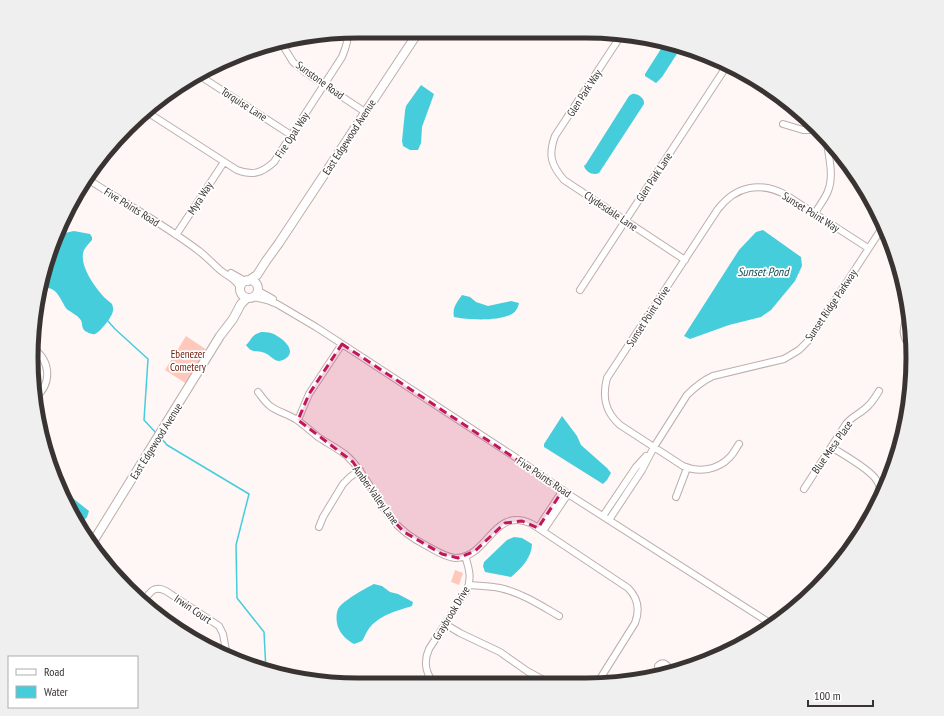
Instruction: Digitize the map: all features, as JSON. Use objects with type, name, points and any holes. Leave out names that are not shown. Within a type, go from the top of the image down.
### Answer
[{"type":"main road","name":"East Edgewood Avenue","points":[[94,539],[220,336],[233,319],[257,275],[414,38]]},
{"type":"street","name":"Glen Park Way","points":[[551,153],[555,136],[618,40]]},
{"type":"street","name":"Fire Opal Way","points":[[150,114],[237,170],[249,174],[259,173],[268,168],[274,162],[292,135],[342,57],[346,42]]},
{"type":"street","name":"Sunstone Road","points":[[284,47],[293,62],[305,72],[365,112]]},
{"type":"street","name":"Glen Park Lane","points":[[580,290],[724,69]]},
{"type":"street","name":"Torquise Lane","points":[[203,78],[292,135]]},
{"type":"street","points":[[783,124],[811,131]]},
{"type":"street","points":[[815,213],[826,196],[830,184],[831,174],[828,148]]},
{"type":"street","name":"Clydesdale Lane","points":[[551,153],[552,161],[557,172],[564,180],[684,260]]},
{"type":"street","name":"Myra Way","points":[[176,235],[224,162]]},
{"type":"street","name":"Five Points Road","points":[[91,181],[176,235],[200,252],[219,270],[237,282],[249,289],[284,303],[316,327],[767,622]]},
{"type":"street","name":"Sunset Point Way","points":[[749,185],[779,191],[868,248]]},
{"type":"street","name":"Sunset Point Drive","points":[[687,468],[620,425],[611,415],[606,403],[604,391],[605,384],[610,373],[723,202],[749,185]]},
{"type":"street","name":"Sunset Ridge Parkway","points":[[609,520],[642,470],[654,447],[687,396],[698,384],[718,374],[784,359],[800,350],[809,340],[880,231]]},
{"type":"street","points":[[298,420],[309,394],[342,344]]},
{"type":"street","points":[[38,353],[47,366],[46,383],[40,393]]},
{"type":"street","name":"Blue Mesa Place","points":[[804,489],[846,424],[850,419],[871,404],[879,391]]},
{"type":"street","name":"Amber Valley Lane","points":[[258,392],[266,403],[298,420],[318,437],[345,455],[360,470],[388,514],[404,532],[446,556],[457,558],[465,556]]},
{"type":"street","points":[[676,496],[687,468],[704,470],[719,466],[731,456],[739,444]]},
{"type":"street","name":"Sunset Ridge Parkway","points":[[603,516],[636,467],[654,447]]},
{"type":"street","points":[[831,447],[870,472],[879,485]]},
{"type":"street","points":[[319,527],[323,516],[343,484],[360,470]]},
{"type":"street","points":[[540,530],[566,492]]},
{"type":"street","points":[[465,556],[475,551],[499,526],[506,522],[522,521],[529,523],[626,586],[633,594],[637,602],[638,614],[635,623],[601,677]]},
{"type":"street","name":"Graybrook Drive","points":[[430,678],[426,668],[428,651],[469,585],[470,574],[465,556]]},
{"type":"street","points":[[469,585],[492,587],[510,591],[528,598],[559,616]]},
{"type":"street","name":"Irwin Court","points":[[146,598],[154,590],[161,589],[166,591],[219,626],[223,634],[226,649]]},
{"type":"street","points":[[445,624],[460,633],[500,652],[540,678]]},
{"type":"street","points":[[658,670],[658,666],[663,663],[669,667]]},
{"type":"highlighted area","points":[[342,344],[563,490],[538,528],[522,521],[505,523],[475,551],[458,558],[442,554],[404,532],[387,514],[353,462],[298,420],[309,394]]},
{"type":"green space","name":"Ebenezer Cometery","points":[[186,336],[207,350],[190,386],[165,370]]},
{"type":"green space","points":[[455,570],[463,573],[459,585],[451,582]]},
{"type":"water","points":[[662,47],[678,52],[662,77],[656,83],[645,76]]},
{"type":"water","points":[[421,85],[434,94],[422,127],[421,143],[418,150],[410,150],[403,146],[402,141],[405,111],[406,106]]},
{"type":"water","points":[[632,94],[640,96],[644,104],[599,173],[590,173],[584,166],[629,96]]},
{"type":"water","name":"Sunset Pond","points":[[763,230],[801,257],[802,266],[795,281],[771,310],[761,317],[729,325],[690,339],[684,336],[739,250],[756,232]]},
{"type":"water","points":[[74,231],[90,234],[92,237],[92,240],[84,250],[83,262],[85,269],[92,282],[113,307],[112,313],[108,320],[95,334],[84,330],[81,320],[67,309],[54,290],[46,288],[55,255],[64,233]]},
{"type":"water","points":[[462,295],[470,297],[476,302],[488,306],[511,301],[519,303],[513,313],[504,317],[467,319],[454,317],[454,308]]},
{"type":"water","points":[[261,332],[271,333],[283,340],[289,348],[289,355],[284,359],[277,361],[265,353],[250,350],[246,345],[252,337]]},
{"type":"water","points":[[562,416],[577,436],[581,445],[611,473],[603,484],[544,447],[544,444]]},
{"type":"water","points":[[69,496],[89,511],[87,517],[83,521]]},
{"type":"water","points":[[514,537],[522,538],[532,544],[530,554],[522,566],[511,577],[485,572],[483,566],[484,562],[507,540]]},
{"type":"water","points":[[374,584],[382,586],[390,592],[398,594],[413,602],[412,606],[382,617],[372,625],[362,641],[354,644],[344,637],[339,630],[337,625],[337,611],[340,606],[349,599]]},
{"type":"waterway","points":[[107,320],[148,359],[144,420],[157,434]]},
{"type":"waterway","points":[[161,438],[167,445],[249,494],[236,545],[237,598],[264,632],[266,664]]}]
